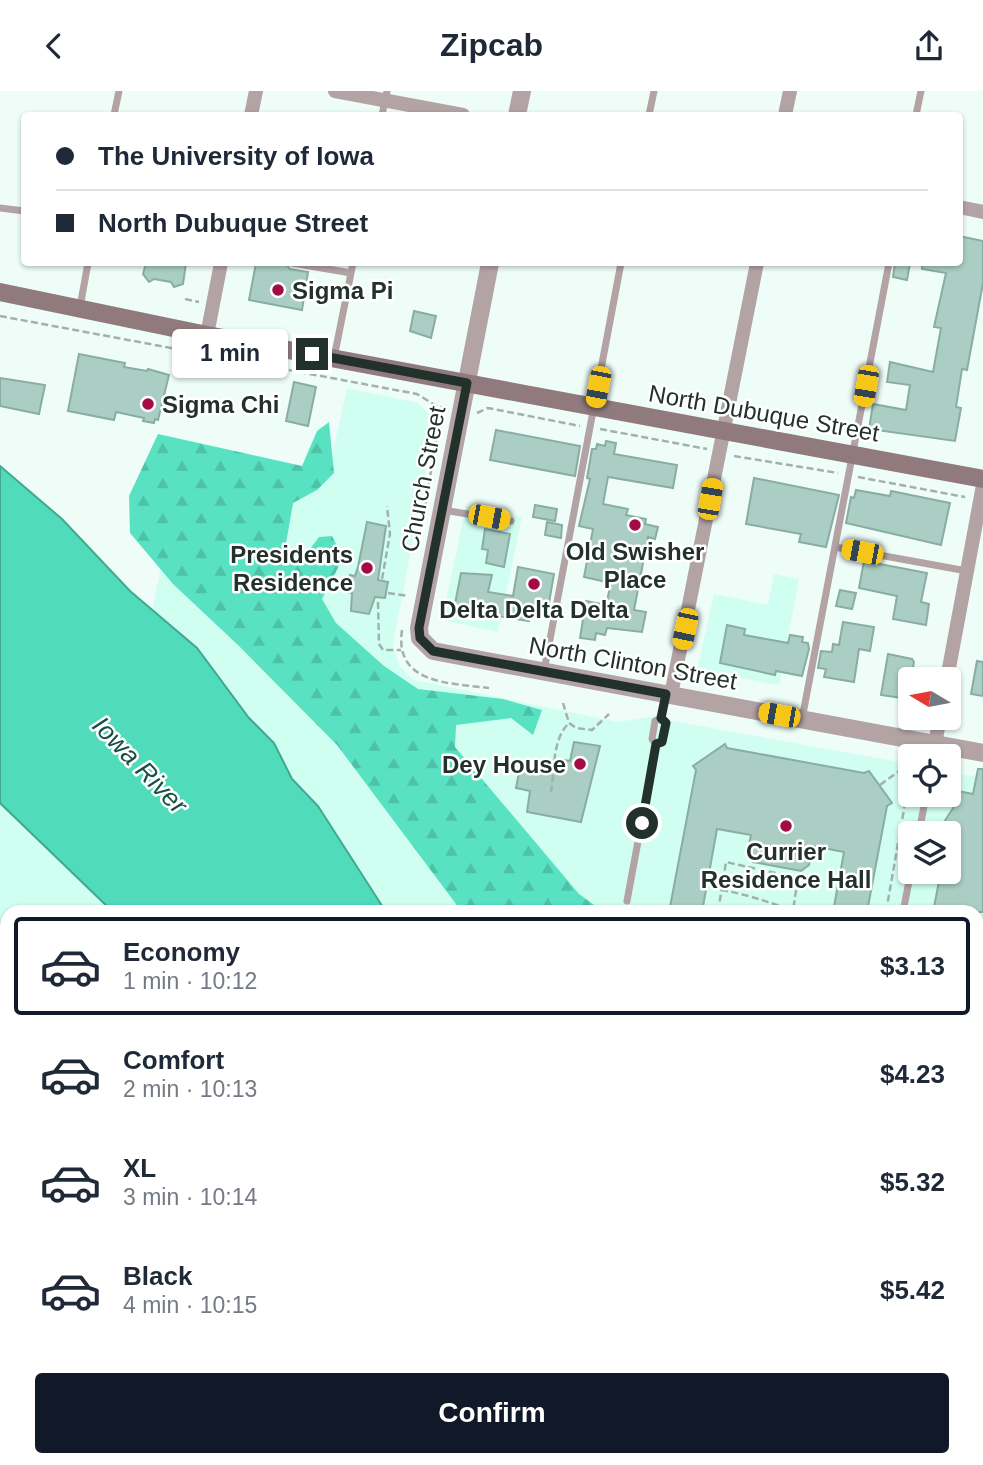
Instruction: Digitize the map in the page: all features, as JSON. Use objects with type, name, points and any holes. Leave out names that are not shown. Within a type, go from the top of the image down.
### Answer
[{"type":"main road","name":"North Dubuque Street","points":[[0,292],[207,335],[983,479]]},
{"type":"street","points":[[252,112],[256,91]]},
{"type":"street","points":[[335,91],[386,96],[451,112]]},
{"type":"street","points":[[518,112],[522,91]]},
{"type":"street","points":[[786,112],[790,91]]},
{"type":"street","points":[[963,208],[983,212]]},
{"type":"street","points":[[207,335],[220,266]]},
{"type":"street","name":"Church Street","points":[[420,622],[489,266]]},
{"type":"street","points":[[669,695],[719,452],[726,432],[756,266]]},
{"type":"street","points":[[949,667],[983,485]]},
{"type":"street","name":"North Clinton Street","points":[[420,622],[420,638],[433,651],[802,719],[908,744]]},
{"type":"street","name":"North Clinton Street","points":[[961,752],[983,753]]},
{"type":"lane","points":[[115,112],[119,91]]},
{"type":"lane","points":[[650,112],[654,91]]},
{"type":"lane","points":[[917,112],[921,91]]},
{"type":"lane","points":[[0,208],[21,212]]},
{"type":"lane","points":[[80,309],[87,266]]},
{"type":"lane","points":[[310,266],[351,273]]},
{"type":"lane","points":[[334,358],[353,266]]},
{"type":"lane","points":[[544,672],[620,266]]},
{"type":"lane","points":[[802,719],[888,266]]},
{"type":"lane","points":[[442,510],[510,521]]},
{"type":"lane","points":[[835,547],[967,571]]},
{"type":"lane","points":[[627,901],[656,744],[662,742],[666,723],[661,718],[669,695]]},
{"type":"lane","points":[[904,905],[908,884]]},
{"type":"path","points":[[185,299],[202,303]]},
{"type":"path","points":[[0,316],[417,394],[438,407],[442,406]]},
{"type":"path","points":[[382,579],[390,534],[387,506]]},
{"type":"path","points":[[388,593],[408,596]]},
{"type":"path","points":[[377,602],[379,644],[383,650],[401,650]]},
{"type":"path","points":[[563,703],[569,723],[576,728],[592,730],[609,714]]},
{"type":"path","points":[[551,792],[556,742],[560,731],[569,723]]},
{"type":"path","points":[[880,785],[898,772]]},
{"type":"path","points":[[887,905],[904,807]]},
{"type":"path","points":[[719,905],[726,862],[798,878],[794,905]]},
{"type":"path","points":[[722,890],[761,897],[775,905]]},
{"type":"shaded area","points":[[347,388],[418,403],[430,415],[433,433],[393,645],[400,667],[414,680],[618,722],[650,717],[898,762],[898,807],[961,807],[961,774],[983,778],[983,905],[382,905],[318,806],[292,779],[274,743],[249,718],[197,648],[152,611],[185,450],[327,478]]},
{"type":"shaded area","points":[[466,506],[522,517],[498,632],[445,621],[443,615]]},
{"type":"shaded area","points":[[774,574],[799,579],[779,685],[697,670],[714,594],[768,605]]},
{"type":"shaded area","points":[[0,803],[106,905],[0,905]]},
{"type":"green space","points":[[329,422],[334,473],[317,490],[293,503],[283,561],[301,561],[319,537],[332,536],[343,558],[322,599],[336,623],[384,666],[418,689],[503,699],[542,710],[533,735],[511,718],[456,725],[455,747],[579,894],[594,905],[457,905],[337,745],[173,584],[130,533],[129,496],[158,434],[302,466],[317,431]]},
{"type":"water","name":"Iowa River","points":[[0,466],[62,519],[130,591],[197,648],[249,718],[274,743],[292,779],[318,806],[382,905],[106,905],[0,803]]},
{"type":"building","points":[[963,237],[983,241],[983,283],[967,370],[962,369],[956,407],[961,408],[955,441],[869,429],[873,404],[906,410],[910,385],[887,382],[890,362],[933,372],[941,328],[934,327],[946,273],[922,269],[922,266],[963,266]]},
{"type":"building","points":[[145,266],[186,266],[183,284],[174,287],[171,282],[154,279],[149,282],[143,274]]},
{"type":"building","name":"Sigma Pi","points":[[255,266],[288,266],[290,269],[308,272],[302,310],[249,300]]},
{"type":"building","points":[[895,266],[909,266],[907,280],[893,277]]},
{"type":"building","points":[[414,311],[436,316],[431,338],[410,331]]},
{"type":"building","points":[[79,354],[125,363],[124,367],[148,369],[169,375],[158,420],[155,419],[154,423],[143,421],[144,418],[116,412],[114,420],[68,411]]},
{"type":"building","points":[[0,378],[45,385],[39,414],[0,406]]},
{"type":"building","points":[[294,382],[316,387],[308,426],[286,421]]},
{"type":"building","points":[[496,430],[580,446],[575,476],[490,460]]},
{"type":"building","points":[[606,441],[616,443],[614,454],[677,465],[673,488],[608,477],[603,504],[628,509],[626,515],[646,519],[645,524],[658,527],[655,539],[648,537],[634,610],[646,612],[642,632],[607,628],[605,635],[596,633],[595,640],[580,638],[586,601],[606,605],[611,583],[584,577],[593,529],[579,526],[590,479],[587,478],[592,449],[596,449],[597,444],[605,446]]},
{"type":"building","points":[[754,478],[839,495],[826,547],[799,542],[801,534],[746,524]]},
{"type":"building","points":[[856,490],[890,496],[891,491],[950,503],[941,545],[846,523],[851,497],[854,498]]},
{"type":"building","points":[[535,505],[557,509],[555,521],[533,517]]},
{"type":"building","name":"Presidents Residence","points":[[367,522],[386,526],[378,580],[388,582],[385,598],[375,597],[369,614],[351,611],[352,593],[346,592],[350,575],[355,576],[358,567]]},
{"type":"building","points":[[547,522],[562,525],[561,538],[545,535]]},
{"type":"building","points":[[485,529],[510,534],[504,567],[486,563],[488,550],[482,549]]},
{"type":"building","points":[[864,561],[927,573],[921,602],[929,604],[926,625],[893,619],[897,596],[859,588]]},
{"type":"building","points":[[518,567],[554,574],[549,603],[544,602],[531,608],[529,621],[454,609],[461,573],[492,575],[488,592],[513,596]]},
{"type":"building","points":[[840,590],[856,593],[852,609],[836,606]]},
{"type":"building","points":[[843,622],[874,627],[870,651],[859,649],[854,682],[824,677],[826,669],[818,668],[821,651],[832,652],[833,644],[839,645]]},
{"type":"building","points":[[727,625],[745,629],[744,635],[788,643],[790,635],[803,637],[802,642],[808,643],[809,649],[802,676],[776,671],[775,675],[720,663]]},
{"type":"building","points":[[888,654],[912,659],[913,667],[898,667],[898,697],[881,695]]},
{"type":"building","points":[[977,661],[983,662],[983,696],[971,694]]},
{"type":"building","points":[[574,742],[600,746],[581,822],[527,812],[530,791],[516,788],[520,767],[534,770],[535,766],[562,771],[564,760],[570,761]]},
{"type":"building","name":"Currier Residence Hall","points":[[725,744],[727,748],[864,773],[869,771],[892,803],[887,806],[868,905],[834,905],[844,852],[813,846],[809,865],[801,871],[753,862],[747,854],[751,835],[717,829],[703,905],[670,905],[696,770],[693,766]]},
{"type":"building","points":[[978,769],[983,769],[983,905],[934,905],[938,884],[961,884],[961,821],[945,821],[954,807],[961,807],[961,792],[973,794]]},
{"type":"place","name":"Sigma Pi","points":[[278,290]]},
{"type":"place","name":"Sigma Chi","points":[[148,404]]},
{"type":"place","name":"Old Swisher Place","points":[[635,525]]},
{"type":"place","name":"Presidents Residence","points":[[367,568]]},
{"type":"place","name":"Delta Delta Delta","points":[[534,584]]},
{"type":"place","name":"Dey House","points":[[580,764]]},
{"type":"place","name":"Currier Residence Hall","points":[[786,826]]},
{"type":"route","points":[[312,354],[467,383],[419,628],[420,638],[425,646],[433,651],[666,694],[661,718],[666,723],[662,742],[656,744],[642,823]]}]
